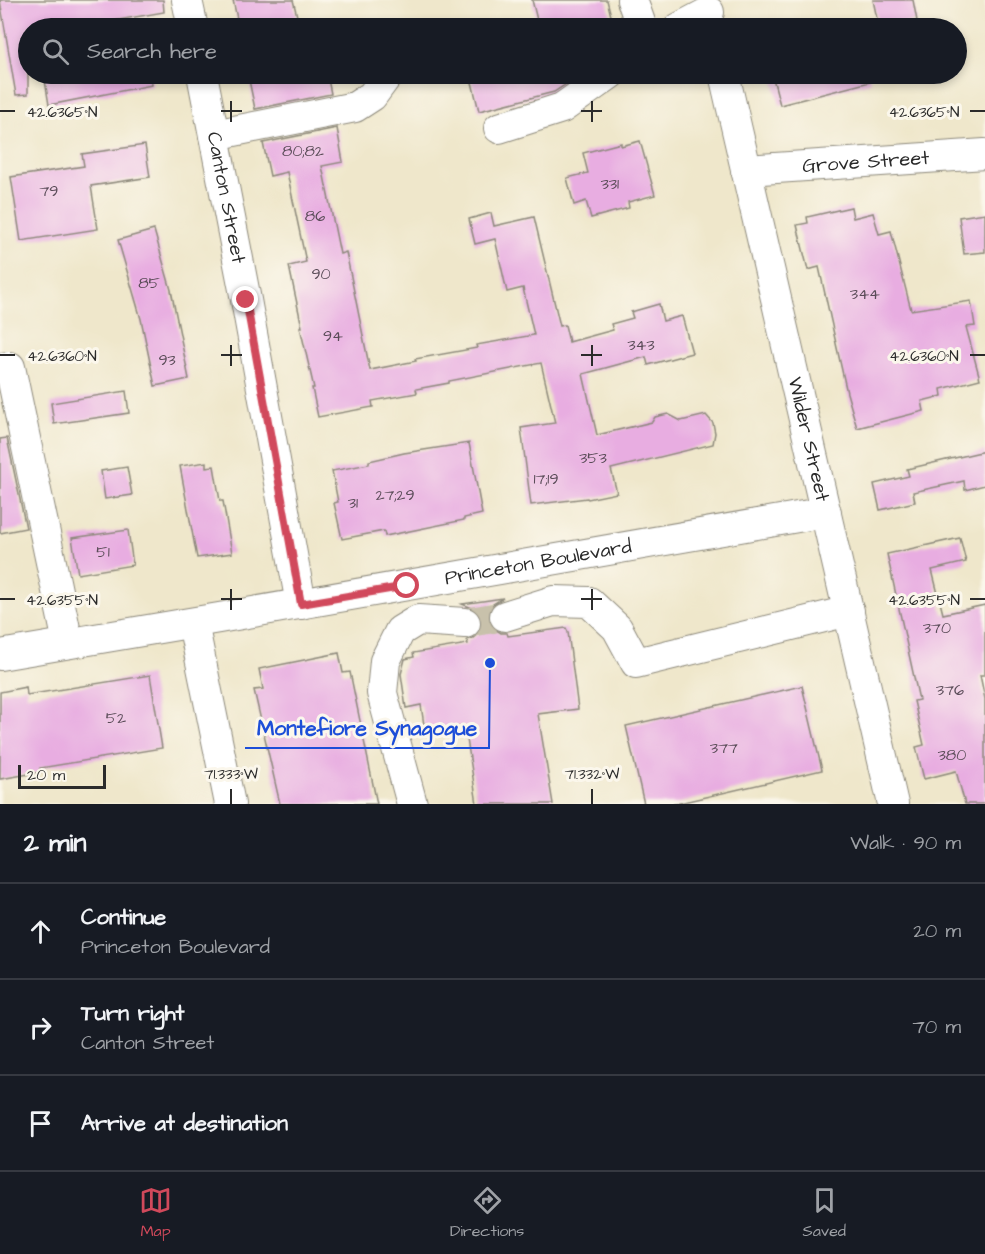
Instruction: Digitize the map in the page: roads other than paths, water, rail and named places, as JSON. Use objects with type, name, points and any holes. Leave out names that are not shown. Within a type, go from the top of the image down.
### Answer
[{"type":"street","points":[[187,0],[191,18]]},
{"type":"street","points":[[632,0],[638,18]]},
{"type":"street","name":"Canton Street","points":[[204,84],[301,604]]},
{"type":"street","points":[[214,135],[355,107],[372,96],[381,84]]},
{"type":"street","points":[[499,128],[562,108],[596,84]]},
{"type":"street","name":"Wilder Street","points":[[726,84],[893,804]]},
{"type":"street","name":"Grove Street","points":[[746,170],[985,154]]},
{"type":"street","points":[[0,368],[10,367],[68,643]]},
{"type":"street","name":"Princeton Boulevard","points":[[0,655],[826,512]]},
{"type":"street","points":[[545,561],[553,601]]},
{"type":"street","points":[[407,586],[418,620]]},
{"type":"street","points":[[505,616],[553,601],[589,602],[617,628],[636,663],[849,611]]},
{"type":"street","points":[[411,804],[382,693],[385,661],[400,631],[418,620],[465,623]]},
{"type":"street","points":[[193,623],[230,804]]},
{"type":"tunnel","points":[[465,623],[505,616]]},
{"type":"place","name":"Montefiore Synagogue","points":[[490,663]]}]
